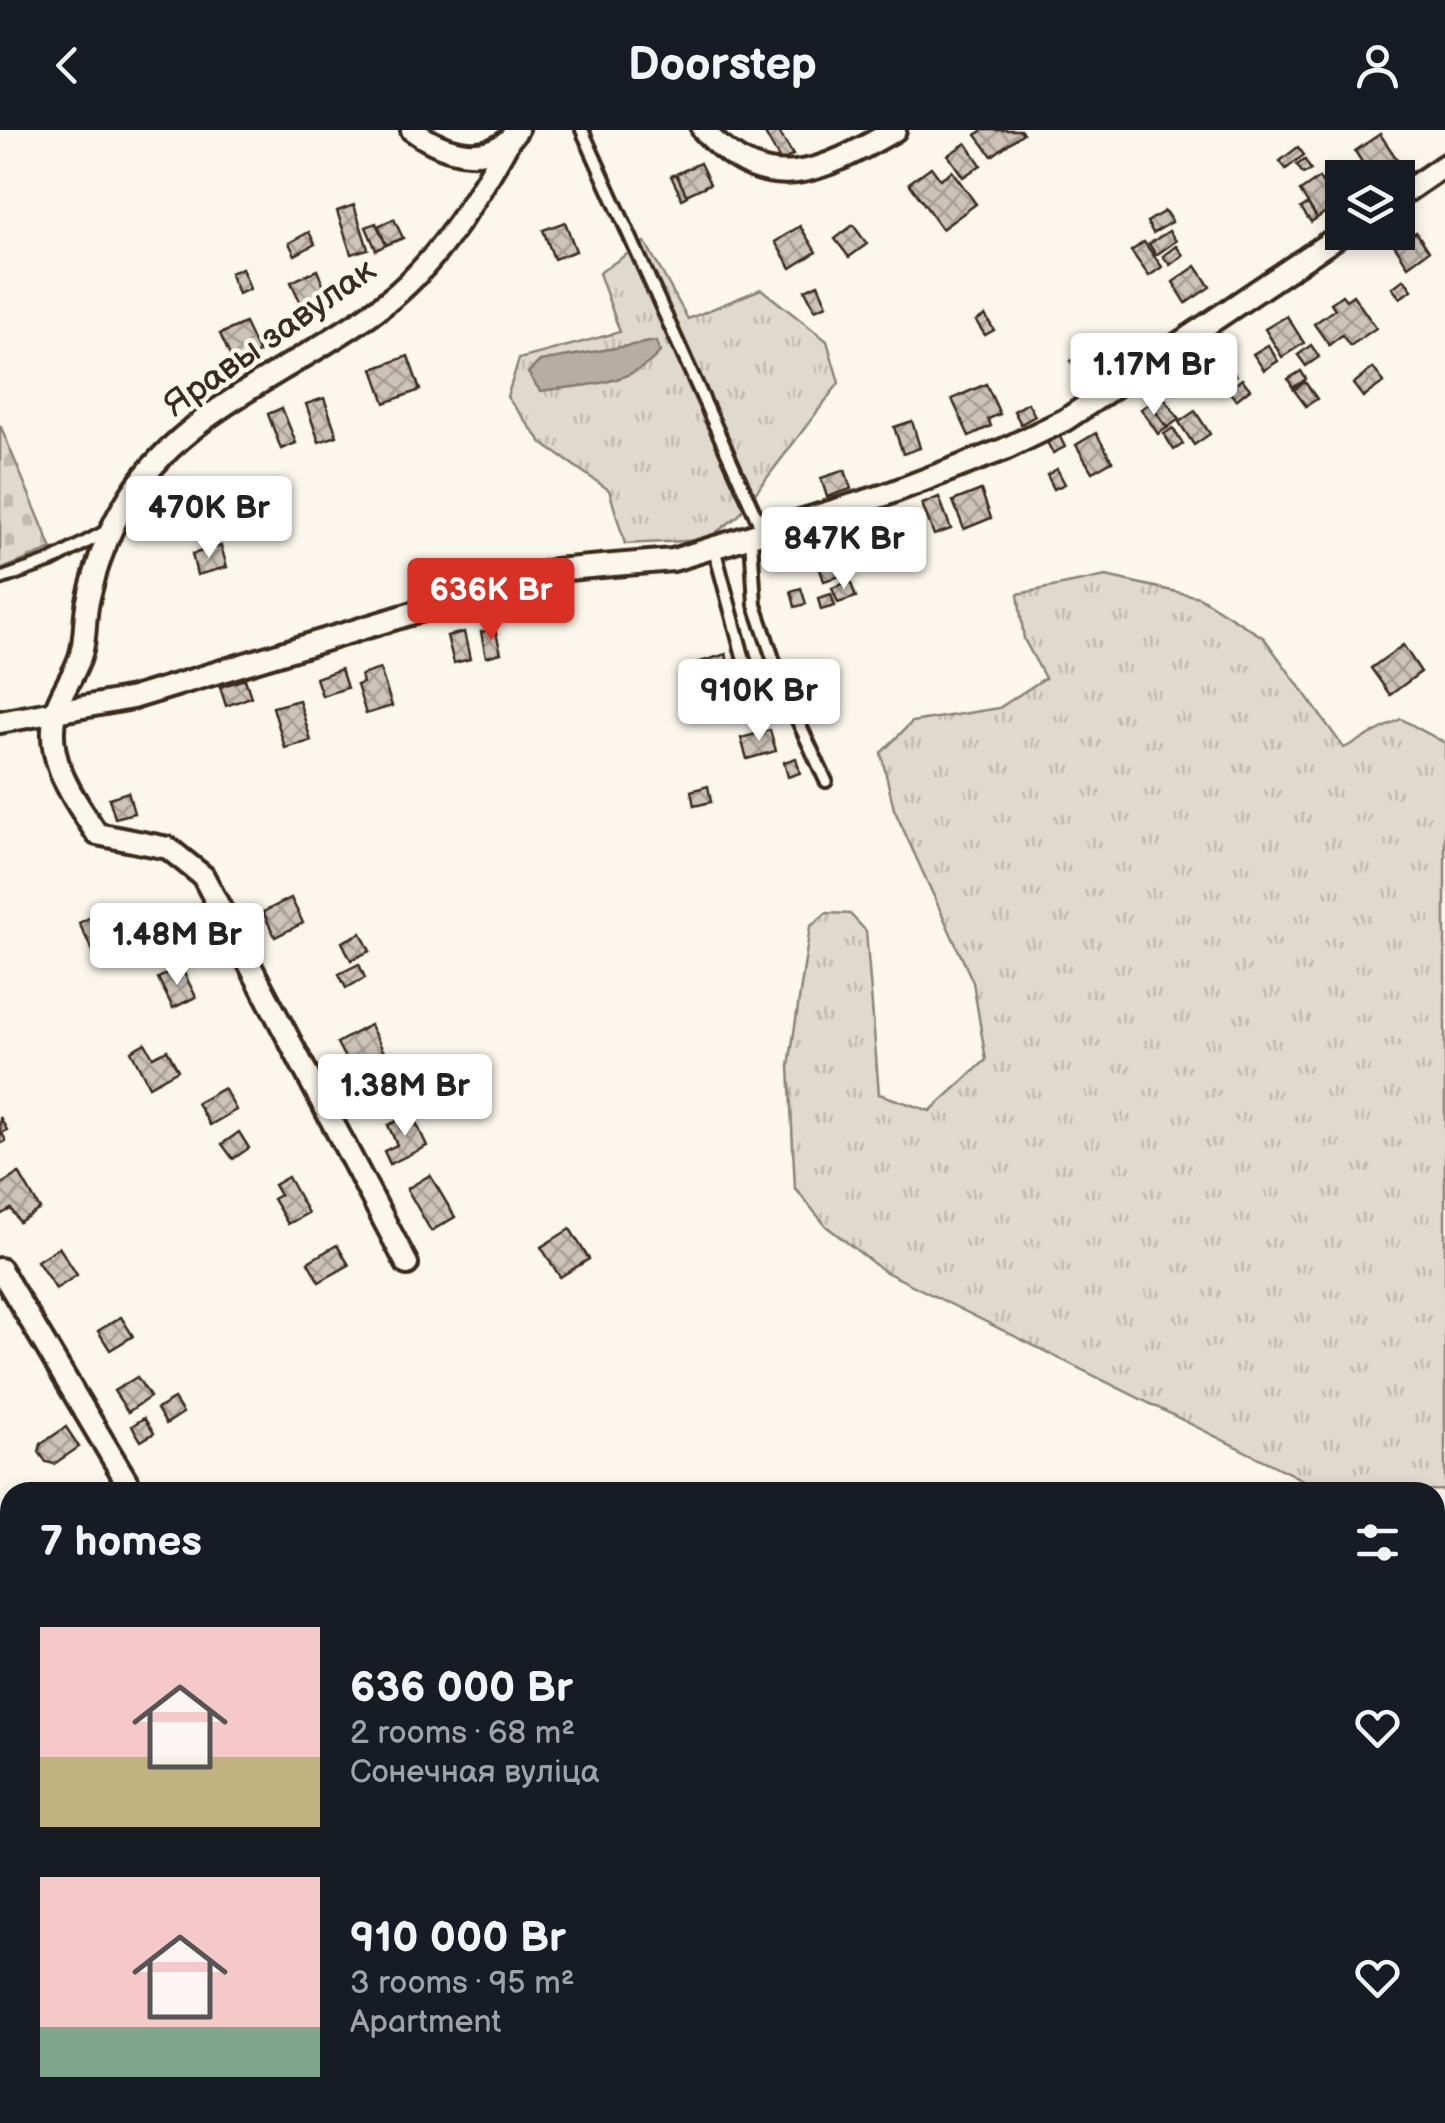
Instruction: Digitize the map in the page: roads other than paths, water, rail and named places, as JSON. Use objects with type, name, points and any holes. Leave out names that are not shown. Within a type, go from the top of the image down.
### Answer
[{"type":"street","points":[[412,130],[447,149],[468,154],[492,152],[512,137]]},
{"type":"street","points":[[703,130],[732,158],[760,172],[794,173],[895,130]]},
{"type":"street","name":"Яравы завулак","points":[[56,710],[81,655],[88,601],[112,528],[130,494],[163,454],[186,435],[386,302],[454,227],[512,137]]},
{"type":"street","points":[[1415,185],[1445,165]]},
{"type":"street","points":[[0,722],[134,698],[554,570],[673,560],[885,495],[1035,436],[1110,393],[1325,246]]},
{"type":"street","points":[[56,710],[52,747],[68,791],[98,834],[168,848],[203,876],[408,1264]]},
{"type":"street","points":[[0,1269],[127,1482]]},
{"type":"lane","points":[[582,130],[757,535],[755,605],[784,691],[826,782]]},
{"type":"lane","points":[[0,579],[51,561],[112,528]]},
{"type":"lane","points":[[714,548],[751,686]]}]
